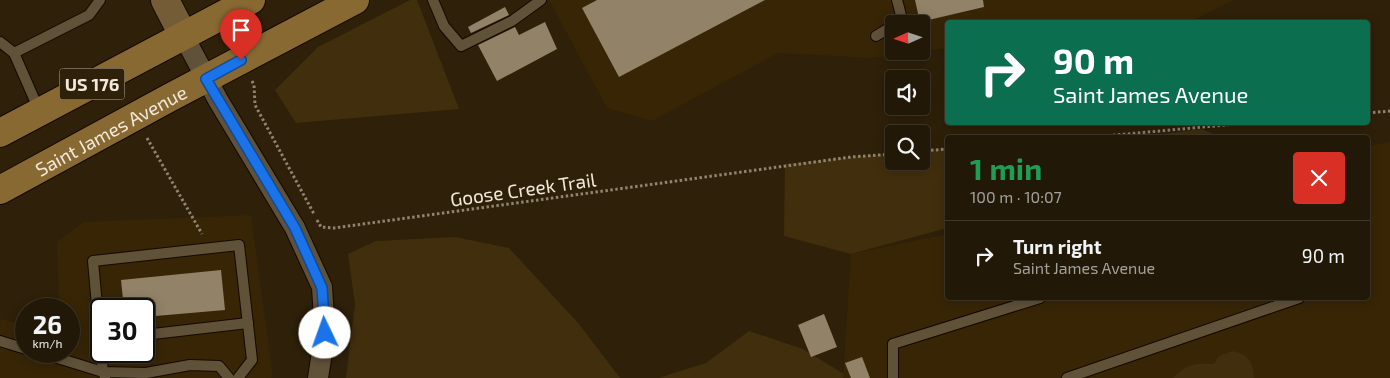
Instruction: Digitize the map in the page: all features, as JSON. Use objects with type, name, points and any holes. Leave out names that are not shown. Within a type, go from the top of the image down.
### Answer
[{"type":"main road","name":"US 176","points":[[0,133],[251,0]]},
{"type":"main road","name":"Saint James Avenue","points":[[0,190],[355,0]]},
{"type":"street","points":[[164,0],[206,79],[295,228],[322,288],[325,333],[318,378]]},
{"type":"lane","points":[[14,53],[89,15],[100,0]]},
{"type":"lane","points":[[433,0],[444,26],[461,46],[512,21],[541,0]]},
{"type":"lane","points":[[897,0],[901,15]]},
{"type":"lane","points":[[876,36],[885,30]]},
{"type":"lane","points":[[0,42],[14,53],[40,112]]},
{"type":"lane","points":[[96,298],[93,261],[239,245],[252,360],[238,378]]},
{"type":"lane","points":[[893,378],[893,344],[1034,300]]},
{"type":"lane","points":[[1067,378],[1293,300]]},
{"type":"lane","points":[[155,335],[248,323]]},
{"type":"lane","points":[[0,341],[15,346]]},
{"type":"lane","points":[[70,363],[104,375],[146,373],[190,365],[219,366],[229,378]]},
{"type":"path","name":"Goose Creek Trail","points":[[250,78],[254,84],[255,105],[320,227],[334,228],[851,157],[885,155]]},
{"type":"path","points":[[1370,113],[1390,111]]},
{"type":"path","points":[[1117,135],[1225,125]]},
{"type":"path","points":[[145,135],[210,248]]},
{"type":"path","points":[[930,150],[945,149]]},
{"type":"shaded area","points":[[410,0],[417,0],[459,109],[296,123],[275,90],[318,47]]},
{"type":"shaded area","points":[[549,0],[1233,0],[1194,20],[945,20],[945,48],[930,50],[930,15],[885,15],[885,56],[870,58],[778,53],[652,121],[607,108]]},
{"type":"shaded area","points":[[1202,129],[1216,135],[1156,135]]},
{"type":"shaded area","points":[[1390,142],[1390,378],[843,378],[851,254],[945,234],[945,300],[1370,300],[1370,146]]},
{"type":"shaded area","points":[[945,148],[945,229],[851,254],[784,236],[785,164],[885,154],[885,170],[930,170],[930,149]]},
{"type":"shaded area","points":[[251,215],[273,376],[271,378],[0,378],[0,319],[15,322],[15,363],[80,363],[80,298],[59,298],[57,242],[83,222]]},
{"type":"shaded area","points":[[455,237],[509,248],[579,324],[620,378],[346,378],[355,304],[348,254],[376,241]]},
{"type":"shaded area","points":[[749,331],[803,349],[844,374],[843,378],[658,378],[706,363]]},
{"type":"shaded area","points":[[1232,351],[1249,360],[1253,367],[1254,378],[1173,378],[1182,370],[1192,365],[1214,364],[1219,356]]},
{"type":"building","points":[[597,0],[765,0],[619,77],[582,8]]},
{"type":"building","points":[[915,0],[983,0],[984,7],[930,20],[930,15],[918,15]]},
{"type":"building","points":[[505,7],[509,15],[471,33],[468,27]]},
{"type":"building","points":[[545,22],[557,49],[497,81],[478,45],[515,27],[519,35]]},
{"type":"building","points":[[221,270],[225,310],[155,316],[155,298],[123,298],[121,280]]},
{"type":"building","points":[[824,314],[837,347],[811,357],[798,325]]},
{"type":"building","points":[[862,357],[870,378],[851,378],[845,363]]},
{"type":"route","points":[[241,60],[206,79],[295,228],[322,288],[325,333]]}]
